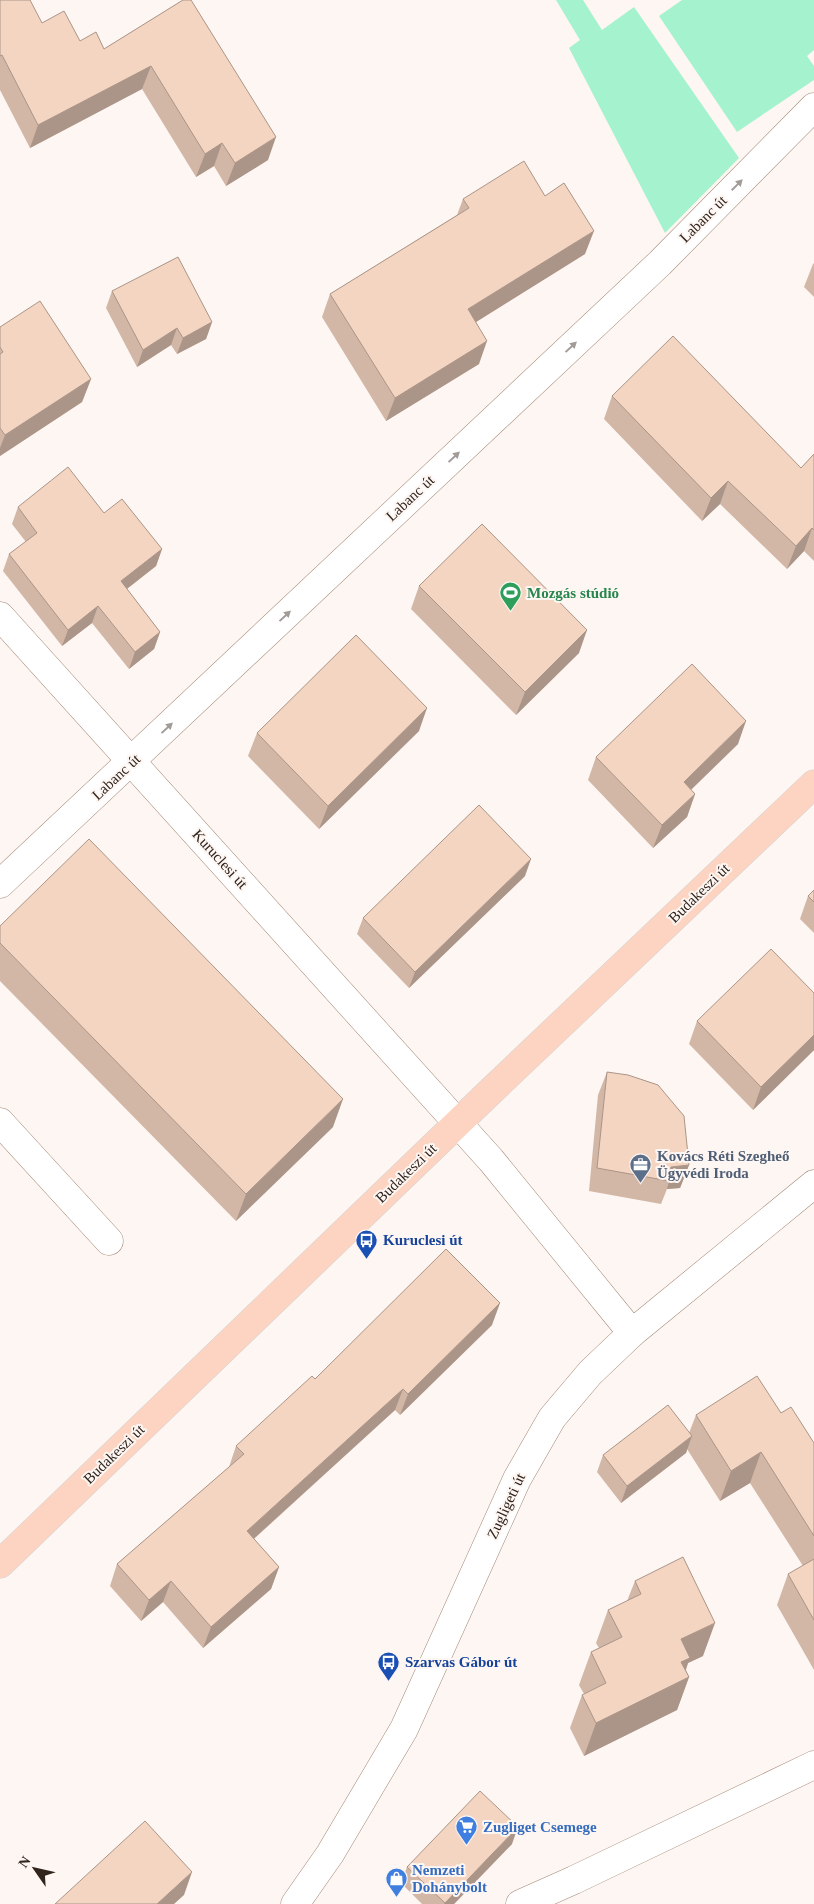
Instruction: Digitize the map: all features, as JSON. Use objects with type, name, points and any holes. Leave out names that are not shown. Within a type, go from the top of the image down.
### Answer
[{"type":"main road","name":"Budakeszi út","points":[[0,1564],[457,1124],[814,784]]},
{"type":"street","name":"Labanc út","points":[[0,884],[660,263],[814,107]]},
{"type":"street","name":"Kuruclesi út","points":[[0,616],[491,1160],[632,1333]]},
{"type":"street","points":[[0,1122],[109,1242]]},
{"type":"street","name":"Zugligeti út","points":[[294,1904],[330,1854],[404,1729],[517,1479],[552,1418],[590,1373],[632,1333],[814,1184]]},
{"type":"street","points":[[520,1904],[814,1765]]},
{"type":"green space","points":[[556,0],[583,0],[602,30],[634,7],[739,158],[665,233],[569,48],[580,40]]},
{"type":"green space","points":[[682,0],[814,0],[814,50],[807,56],[814,66],[814,80],[737,132],[659,16]]},
{"type":"building","points":[[0,0],[30,0],[42,23],[64,11],[80,41],[96,32],[104,49],[183,0],[191,0],[276,137],[235,163],[222,143],[205,154],[151,66],[38,125],[2,55],[0,56]]},
{"type":"building","points":[[524,161],[545,196],[564,183],[594,231],[468,309],[487,341],[395,398],[330,294],[469,208],[463,199]]},
{"type":"building","points":[[178,257],[212,322],[183,338],[177,328],[143,350],[112,291]]},
{"type":"building","points":[[40,301],[91,379],[5,435],[0,428],[0,354],[3,352],[0,347],[0,327]]},
{"type":"building","points":[[673,336],[801,468],[814,454],[814,530],[812,528],[796,546],[728,481],[711,498],[612,396]]},
{"type":"building","points":[[68,467],[104,513],[122,499],[162,549],[121,581],[160,632],[135,652],[98,606],[68,630],[9,554],[37,533],[18,507]]},
{"type":"building","points":[[482,524],[587,630],[525,692],[419,586]]},
{"type":"building","points":[[356,635],[427,708],[328,806],[257,733]]},
{"type":"building","points":[[692,664],[746,721],[684,782],[695,794],[662,825],[596,757]]},
{"type":"building","points":[[479,805],[531,859],[415,972],[363,918]]},
{"type":"building","points":[[89,839],[343,1099],[246,1194],[0,943],[0,926]]},
{"type":"building","points":[[814,890],[814,902],[808,896]]},
{"type":"building","points":[[771,949],[814,993],[814,1035],[761,1087],[697,1021]]},
{"type":"building","points":[[607,1072],[628,1075],[658,1085],[684,1116],[689,1165],[671,1167],[669,1181],[597,1168]]},
{"type":"building","points":[[446,1249],[500,1303],[408,1394],[403,1389],[247,1531],[279,1567],[211,1627],[171,1581],[149,1600],[117,1564],[244,1454],[236,1446],[312,1376],[315,1379]]},
{"type":"building","points":[[757,1376],[781,1413],[791,1407],[814,1443],[814,1536],[761,1452],[731,1471],[696,1415]]},
{"type":"building","points":[[668,1405],[692,1436],[627,1486],[603,1455]]},
{"type":"building","points":[[683,1557],[715,1623],[681,1639],[690,1658],[681,1662],[689,1677],[596,1723],[582,1695],[606,1683],[591,1652],[622,1637],[608,1610],[641,1594],[635,1581]]},
{"type":"building","points":[[814,1559],[814,1620],[788,1574]]},
{"type":"building","points":[[480,1791],[518,1827],[445,1903],[407,1867]]},
{"type":"building","points":[[145,1821],[192,1872],[157,1904],[55,1904]]},
{"type":"place","name":"Mozgás stúdió","points":[[511,612]]},
{"type":"place","name":"Kovács Réti Szegheő Ügyvédi Iroda","points":[[641,1184]]},
{"type":"place","name":"Kuruclesi út","points":[[367,1259]]},
{"type":"place","name":"Szarvas Gábor út","points":[[389,1681]]},
{"type":"place","name":"Zugliget Csemege","points":[[467,1846]]},
{"type":"place","name":"Nemzeti Dohánybolt","points":[[396,1898]]}]
